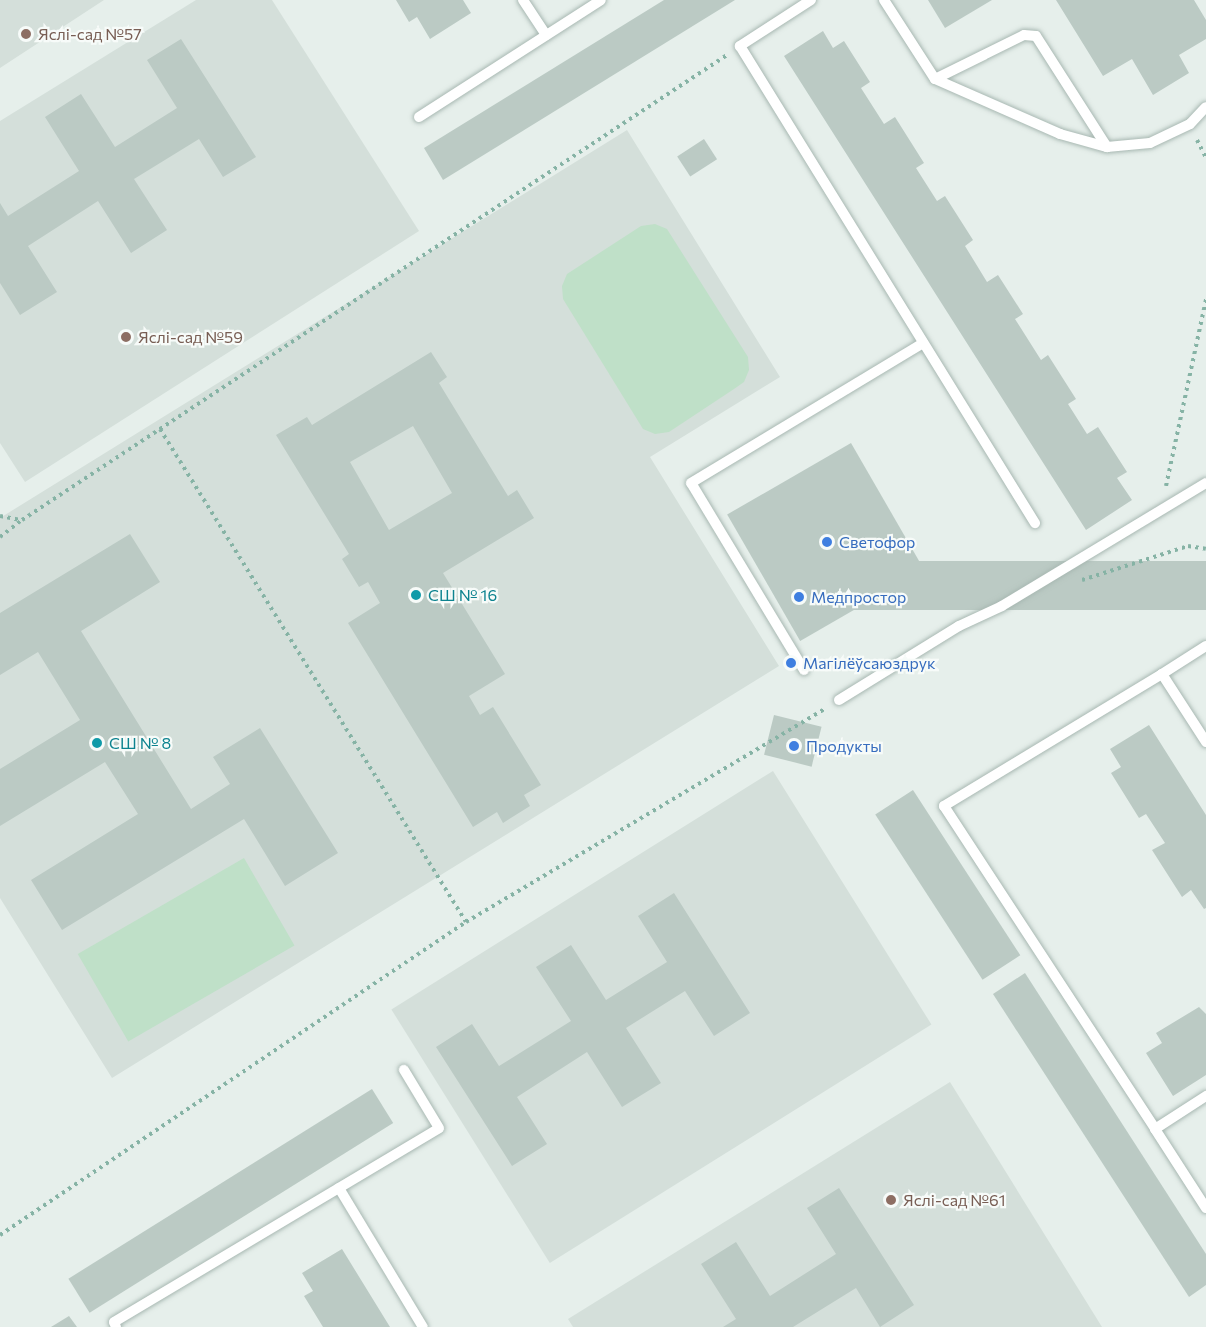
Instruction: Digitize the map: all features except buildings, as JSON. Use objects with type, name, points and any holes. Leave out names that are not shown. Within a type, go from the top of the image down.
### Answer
[{"type":"lane","points":[[523,0],[546,35]]},
{"type":"lane","points":[[419,117],[601,0]]},
{"type":"lane","points":[[811,0],[740,46],[1035,523]]},
{"type":"lane","points":[[884,0],[935,79],[1060,134],[1107,147],[1149,143],[1190,124],[1206,107]]},
{"type":"lane","points":[[935,79],[1024,35],[1036,36],[1107,147]]},
{"type":"lane","points":[[804,670],[691,483],[923,343]]},
{"type":"lane","points":[[839,700],[959,626],[1002,606],[1206,483]]},
{"type":"lane","points":[[1206,646],[944,806],[1206,1208]]},
{"type":"lane","points":[[1162,674],[1206,742]]},
{"type":"lane","points":[[116,1327],[114,1322],[439,1128],[404,1070]]},
{"type":"lane","points":[[1155,1129],[1206,1096]]},
{"type":"lane","points":[[339,1188],[423,1327]]},
{"type":"path","points":[[0,537],[22,520],[740,46]]},
{"type":"path","points":[[1161,509],[1206,299]]},
{"type":"path","points":[[160,429],[466,922]]},
{"type":"path","points":[[0,516],[22,520]]},
{"type":"path","points":[[1078,581],[1188,546],[1206,549]]},
{"type":"path","points":[[0,1235],[466,922],[839,700]]},
{"type":"shaded area","name":"Яслі-сад №57","points":[[0,0],[104,0],[0,68]]},
{"type":"shaded area","name":"Яслі-сад №59","points":[[196,0],[272,0],[419,231],[25,482],[0,443],[0,121]]},
{"type":"shaded area","points":[[627,130],[780,377],[650,457],[779,666],[112,1078],[0,898],[0,518]]},
{"type":"shaded area","points":[[773,771],[931,1025],[550,1263],[391,1009]]},
{"type":"shaded area","name":"Яслі-сад №61","points":[[950,1082],[1102,1327],[573,1327],[568,1319]]},
{"type":"green space","points":[[655,224],[667,229],[748,357],[749,370],[744,382],[734,389],[669,432],[655,434],[643,429],[563,299],[562,286],[567,274],[641,226]]},
{"type":"green space","points":[[244,858],[294,945],[128,1041],[78,954]]},
{"type":"place","name":"Яслі-сад №57","points":[[26,34]]},
{"type":"place","name":"Яслі-сад №59","points":[[126,337]]},
{"type":"place","name":"Светофор","points":[[827,542]]},
{"type":"place","name":"СШ № 16","points":[[416,595]]},
{"type":"place","name":"Медпростор","points":[[799,597]]},
{"type":"place","name":"Магілёўсаюздрук","points":[[791,663]]},
{"type":"place","name":"СШ № 8","points":[[97,743]]},
{"type":"place","name":"Продукты","points":[[794,746]]},
{"type":"place","name":"Яслі-сад №61","points":[[891,1200]]}]
